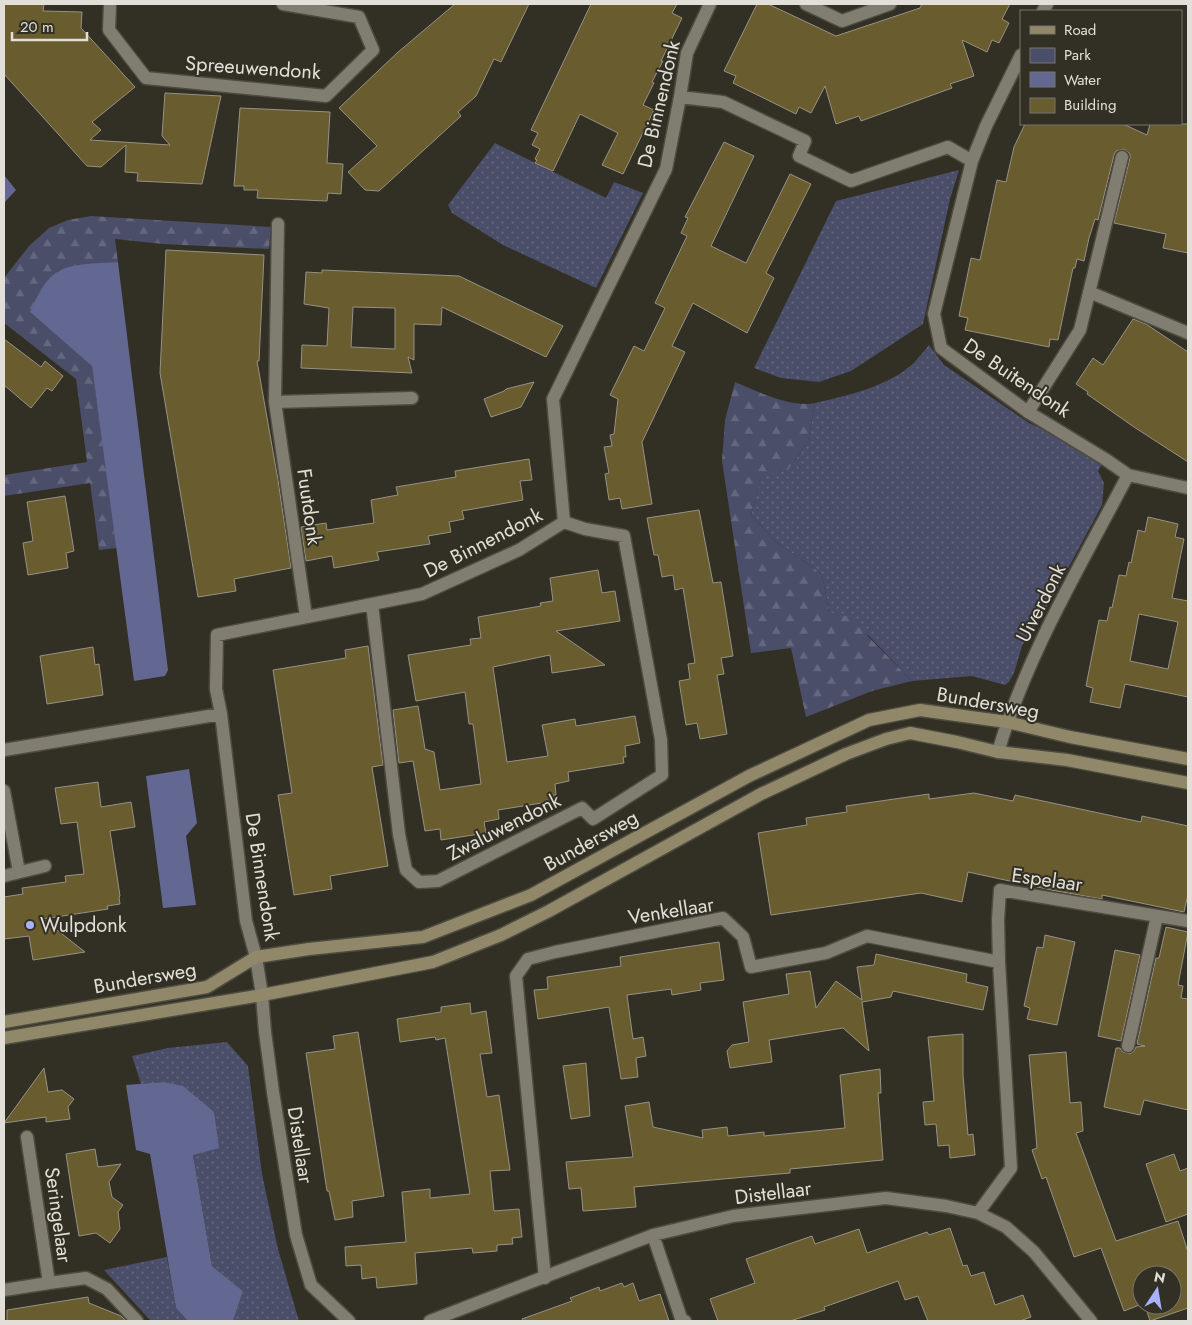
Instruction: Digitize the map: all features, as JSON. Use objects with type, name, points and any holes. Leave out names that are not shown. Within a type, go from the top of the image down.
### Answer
[{"type":"street","name":"Spreeuwendonk","points":[[110,4],[109,30],[146,78],[326,96],[374,50],[359,17],[283,4]]},
{"type":"street","name":"De Binnendonk","points":[[256,957],[246,921],[222,714],[216,689],[217,635],[422,594],[519,550],[564,522],[553,399],[666,169],[687,53],[710,4]]},
{"type":"street","points":[[806,4],[842,20],[890,4]]},
{"type":"street","name":"De Buitendonk","points":[[1020,57],[986,126],[972,161],[934,314],[941,348],[1028,412],[1106,458],[1128,475],[1188,488]]},
{"type":"street","points":[[680,97],[723,102],[805,141],[799,156],[851,181],[948,147],[972,161]]},
{"type":"street","points":[[1028,412],[1080,330],[1122,157]]},
{"type":"street","name":"Fuutdonk","points":[[278,224],[275,402],[306,618]]},
{"type":"street","points":[[1089,292],[1188,333]]},
{"type":"street","points":[[275,402],[412,398]]},
{"type":"street","name":"Uiverdonk","points":[[998,752],[1019,689],[1042,640],[1128,475]]},
{"type":"street","name":"Zwaluwendonk","points":[[372,604],[399,834],[406,870],[419,882],[438,881],[582,808],[593,819],[662,775],[661,740],[624,536],[585,529],[564,522]]},
{"type":"street","name":"Bundersweg","points":[[4,1022],[207,987],[256,957],[309,949],[423,937],[532,895],[749,776],[869,720],[920,710],[1007,722],[1070,737],[1188,759]]},
{"type":"street","points":[[4,750],[222,714]]},
{"type":"street","name":"Bundersweg","points":[[4,1038],[262,994],[433,962],[501,935],[549,912],[761,794],[846,754],[886,739],[910,733],[998,752],[1067,760],[1188,783]]},
{"type":"street","points":[[4,791],[19,872]]},
{"type":"street","points":[[4,876],[45,866]]},
{"type":"street","name":"Espelaar","points":[[999,962],[998,920],[1000,890],[1188,921]]},
{"type":"street","points":[[1128,1046],[1157,916]]},
{"type":"street","name":"Venkellaar","points":[[545,1278],[516,976],[528,959],[723,918],[744,937],[751,967],[826,953],[867,936],[999,962]]},
{"type":"street","name":"Distellaar","points":[[256,957],[270,1072],[296,1235],[311,1285],[349,1321]]},
{"type":"street","points":[[978,1213],[1011,1168],[999,962]]},
{"type":"street","name":"Seringelaar","points":[[27,1137],[49,1283],[86,1278],[107,1289],[137,1321]]},
{"type":"street","name":"Distellaar","points":[[430,1321],[653,1235],[733,1216],[886,1198],[946,1206],[978,1213],[1006,1227],[1034,1252],[1091,1321]]},
{"type":"street","points":[[653,1235],[682,1320],[685,1321]]},
{"type":"street","points":[[4,1290],[49,1283]]},
{"type":"green space","points":[[495,143],[606,198],[614,182],[643,193],[596,288],[503,245],[452,213],[448,205]]},
{"type":"green space","points":[[959,170],[950,199],[923,324],[851,371],[819,382],[781,378],[754,368],[836,201]]},
{"type":"green space","points":[[91,216],[271,227],[269,249],[163,244],[115,239],[118,262],[73,266],[58,271],[30,312],[92,365],[117,548],[99,550],[90,483],[4,496],[4,475],[87,462],[76,379],[4,323],[4,278],[29,246],[49,228],[68,220]]},
{"type":"green space","points":[[929,345],[944,365],[1029,423],[1105,459],[1098,471],[1104,483],[1102,505],[1051,600],[1022,646],[1014,673],[1005,685],[972,676],[912,681],[869,636],[829,612],[822,574],[776,542],[751,515],[761,475],[788,470],[808,442],[815,403],[867,389],[892,378],[914,363]]},
{"type":"green space","points":[[735,382],[785,401],[806,404],[815,403],[808,442],[788,470],[761,476],[751,515],[776,542],[822,574],[829,612],[849,617],[912,681],[872,691],[806,717],[791,648],[751,653],[722,461],[725,420]]},
{"type":"green space","points":[[227,1042],[248,1066],[262,1174],[278,1249],[299,1321],[233,1321],[243,1291],[212,1266],[193,1155],[164,1082],[141,1084],[132,1056],[168,1048]]},
{"type":"green space","points":[[167,1257],[176,1308],[188,1321],[151,1321],[104,1270]]},
{"type":"water","points":[[4,175],[16,190],[4,203]]},
{"type":"water","points":[[118,262],[168,670],[165,676],[134,681],[92,366],[30,312],[45,284],[59,271],[80,265]]},
{"type":"water","points":[[189,769],[197,823],[186,836],[196,905],[163,908],[146,776]]},
{"type":"water","points":[[164,1082],[183,1086],[214,1112],[219,1148],[193,1155],[212,1266],[243,1291],[233,1321],[188,1321],[176,1308],[150,1154],[136,1150],[126,1085]]},
{"type":"building","points":[[4,4],[44,4],[43,11],[82,12],[81,28],[135,87],[92,122],[101,130],[90,140],[170,145],[162,136],[165,93],[221,96],[202,184],[137,181],[138,173],[125,172],[126,145],[101,167],[87,166],[4,74]]},
{"type":"building","points":[[455,4],[529,4],[501,62],[494,59],[476,96],[458,112],[461,116],[379,191],[365,190],[348,172],[377,146],[339,108],[397,53]]},
{"type":"building","points":[[591,4],[677,4],[672,13],[682,18],[661,61],[663,61],[643,105],[654,110],[623,174],[602,165],[618,133],[580,114],[553,171],[535,163],[540,149],[532,145],[538,133],[531,130]]},
{"type":"building","points":[[757,4],[768,4],[836,36],[920,8],[922,4],[1010,4],[1002,19],[1009,23],[999,43],[992,40],[987,52],[962,40],[974,76],[950,84],[952,88],[861,121],[859,116],[836,124],[825,86],[811,113],[799,107],[796,114],[733,83],[736,76],[724,71]]},
{"type":"building","points":[[240,108],[330,112],[327,163],[343,164],[341,194],[328,193],[327,201],[257,198],[258,190],[244,190],[244,186],[234,186]]},
{"type":"building","points":[[1188,124],[1188,253],[1163,248],[1166,234],[1114,223],[1130,158],[1130,154],[1124,149],[1116,151],[1098,220],[1095,219],[1084,261],[1077,259],[1075,268],[1073,268],[1058,340],[1050,339],[1049,347],[965,330],[968,318],[959,316],[971,258],[980,260],[997,180],[1006,182],[1014,147],[1025,125],[1125,125],[1147,135],[1150,125]]},
{"type":"building","points":[[724,142],[754,156],[711,246],[746,263],[790,174],[811,184],[766,273],[774,278],[747,333],[693,303],[672,346],[685,352],[642,442],[652,504],[622,509],[620,498],[609,500],[605,474],[609,473],[604,447],[612,446],[610,435],[614,434],[618,399],[610,395],[634,346],[644,351],[665,308],[655,303],[687,236],[681,233],[688,218],[685,217]]},
{"type":"building","points":[[166,250],[264,255],[259,361],[257,361],[291,568],[234,579],[236,591],[198,597],[160,373]]},
{"type":"building","points":[[322,270],[459,276],[563,326],[546,357],[442,307],[441,325],[414,324],[414,360],[408,357],[412,373],[301,368],[302,345],[327,346],[329,308],[304,304],[306,272],[322,273]],"holes":[[[353,307],[395,308],[395,349],[351,347]]]},
{"type":"building","points":[[1133,319],[1146,324],[1188,352],[1188,462],[1134,427],[1076,384],[1093,358],[1103,365]]},
{"type":"building","points":[[4,339],[41,367],[45,361],[63,376],[52,391],[47,388],[31,408],[4,385]]},
{"type":"building","points":[[534,382],[521,407],[491,417],[484,399],[506,389]]},
{"type":"building","points":[[529,459],[532,480],[520,481],[523,500],[462,511],[464,519],[449,522],[451,532],[428,536],[430,544],[377,552],[379,560],[334,568],[332,556],[306,561],[301,527],[326,523],[327,530],[374,523],[371,500],[398,495],[396,487],[456,477],[455,471]]},
{"type":"building","points":[[65,496],[74,551],[66,553],[68,568],[28,575],[23,543],[33,541],[27,502]]},
{"type":"building","points":[[699,510],[713,583],[721,582],[733,656],[721,658],[724,674],[717,675],[727,734],[700,739],[697,723],[686,725],[679,681],[690,679],[688,664],[695,663],[683,588],[675,590],[673,575],[662,577],[658,555],[654,555],[647,518]]},
{"type":"building","points":[[1148,517],[1178,524],[1175,537],[1184,539],[1172,598],[1188,601],[1188,697],[1125,684],[1120,708],[1090,702],[1093,688],[1086,686],[1099,620],[1107,621],[1110,607],[1112,608],[1119,575],[1126,576],[1129,562],[1131,563],[1138,530],[1145,532]],"holes":[[[1139,614],[1178,622],[1168,669],[1130,661]]]},
{"type":"building","points":[[598,570],[602,593],[615,591],[620,621],[556,631],[605,665],[552,673],[550,655],[493,667],[507,762],[548,756],[542,725],[575,719],[576,726],[635,716],[640,743],[625,746],[626,757],[623,757],[624,763],[568,772],[569,781],[555,784],[556,795],[553,795],[554,801],[498,810],[499,819],[484,822],[486,833],[441,840],[440,829],[425,831],[413,761],[399,763],[393,710],[418,706],[425,749],[434,752],[440,790],[481,784],[473,724],[469,724],[465,692],[416,701],[408,655],[471,645],[470,639],[481,638],[478,617],[541,606],[540,603],[553,601],[550,578]]},
{"type":"building","points":[[368,646],[383,765],[372,767],[388,866],[330,876],[332,889],[294,895],[278,795],[292,793],[273,670],[346,658],[345,650]]},
{"type":"building","points":[[93,647],[95,665],[99,664],[103,695],[47,704],[40,656]]},
{"type":"building","points":[[98,782],[101,807],[131,802],[135,827],[110,831],[120,904],[107,906],[108,909],[43,919],[85,952],[33,960],[29,936],[4,939],[4,897],[23,894],[22,888],[66,882],[65,876],[84,874],[77,822],[61,824],[55,788]]},
{"type":"building","points":[[974,793],[1013,801],[1015,795],[1141,822],[1142,816],[1188,826],[1188,894],[1184,912],[1102,895],[1102,899],[1056,891],[968,872],[962,902],[921,893],[771,915],[758,833],[807,825],[806,818],[847,812],[846,806],[929,794],[929,799]]},
{"type":"building","points":[[1166,927],[1188,932],[1178,985],[1183,986],[1181,998],[1188,999],[1188,1110],[1144,1100],[1140,1115],[1104,1107],[1116,1048],[1120,1048],[1123,1052],[1130,1054],[1136,1047],[1145,1046],[1137,1044],[1156,958],[1159,958]]},
{"type":"building","points":[[1045,935],[1075,942],[1057,1025],[1027,1019],[1030,1008],[1024,1006],[1037,947],[1043,948]]},
{"type":"building","points":[[719,942],[724,980],[700,983],[701,990],[672,995],[671,989],[627,995],[633,1039],[643,1037],[646,1056],[636,1058],[638,1077],[621,1079],[609,1007],[538,1019],[534,990],[548,989],[547,977],[621,966],[620,957]]},
{"type":"building","points":[[1115,950],[1140,955],[1121,1041],[1098,1036]]},
{"type":"building","points":[[876,954],[967,974],[966,982],[988,987],[983,1010],[893,991],[891,997],[862,1002],[869,1051],[843,1028],[769,1040],[772,1062],[730,1068],[727,1051],[732,1045],[749,1042],[743,1002],[789,994],[786,974],[810,971],[816,1008],[836,981],[862,1000],[857,967],[874,965]]},
{"type":"building","points":[[470,1003],[471,1014],[486,1011],[492,1053],[480,1054],[487,1097],[499,1095],[510,1170],[490,1171],[494,1211],[519,1209],[522,1237],[512,1238],[513,1244],[497,1245],[497,1251],[473,1253],[472,1248],[415,1253],[417,1284],[377,1288],[376,1277],[362,1279],[361,1265],[346,1266],[345,1247],[406,1242],[402,1192],[430,1189],[430,1198],[470,1194],[445,1038],[436,1040],[435,1037],[400,1042],[397,1019],[441,1012],[441,1007]]},
{"type":"building","points":[[358,1032],[384,1196],[352,1201],[353,1217],[335,1220],[329,1191],[327,1191],[306,1053],[335,1049],[333,1036]]},
{"type":"building","points":[[963,1034],[963,1075],[968,1135],[973,1134],[975,1155],[950,1158],[949,1145],[938,1146],[936,1124],[925,1125],[923,1102],[934,1101],[928,1037]]},
{"type":"building","points":[[1066,1052],[1070,1103],[1081,1102],[1083,1131],[1076,1133],[1116,1241],[1178,1221],[1188,1252],[1188,1308],[1182,1310],[1182,1265],[1132,1265],[1132,1308],[1124,1311],[1101,1248],[1074,1257],[1046,1177],[1042,1179],[1032,1150],[1037,1148],[1029,1055]]},
{"type":"building","points":[[586,1063],[590,1116],[571,1119],[563,1066]]},
{"type":"building","points":[[44,1068],[48,1092],[62,1090],[74,1099],[68,1107],[70,1119],[46,1122],[46,1117],[4,1123]]},
{"type":"building","points":[[880,1069],[881,1093],[878,1093],[883,1160],[790,1169],[790,1173],[634,1187],[636,1207],[583,1211],[581,1188],[569,1189],[566,1162],[633,1157],[625,1106],[649,1102],[653,1127],[703,1138],[702,1130],[727,1127],[728,1136],[764,1132],[764,1136],[845,1128],[840,1075]]},
{"type":"building","points":[[95,1149],[98,1167],[121,1164],[109,1182],[112,1197],[123,1205],[118,1212],[120,1229],[110,1243],[96,1233],[79,1236],[72,1194],[66,1154]]},
{"type":"building","points":[[1174,1154],[1180,1171],[1188,1168],[1188,1214],[1166,1222],[1146,1164]]},
{"type":"building","points":[[950,1228],[963,1266],[967,1265],[971,1276],[984,1272],[995,1305],[1023,1295],[1031,1317],[1020,1321],[928,1321],[918,1296],[905,1300],[898,1281],[824,1307],[825,1310],[790,1321],[718,1321],[710,1299],[755,1283],[746,1259],[812,1236],[815,1244],[859,1229],[867,1253],[927,1232],[929,1235]]},
{"type":"building","points":[[622,1283],[624,1287],[633,1283],[639,1301],[660,1294],[669,1321],[523,1321],[522,1319],[572,1301],[570,1298],[599,1287],[600,1291]]},
{"type":"building","points":[[88,1297],[89,1303],[121,1316],[126,1321],[7,1321],[7,1310]]},
{"type":"building","points":[[1148,1315],[1168,1315],[1150,1321]]},
{"type":"place","name":"Wulpdonk","points":[[30,925]]}]
